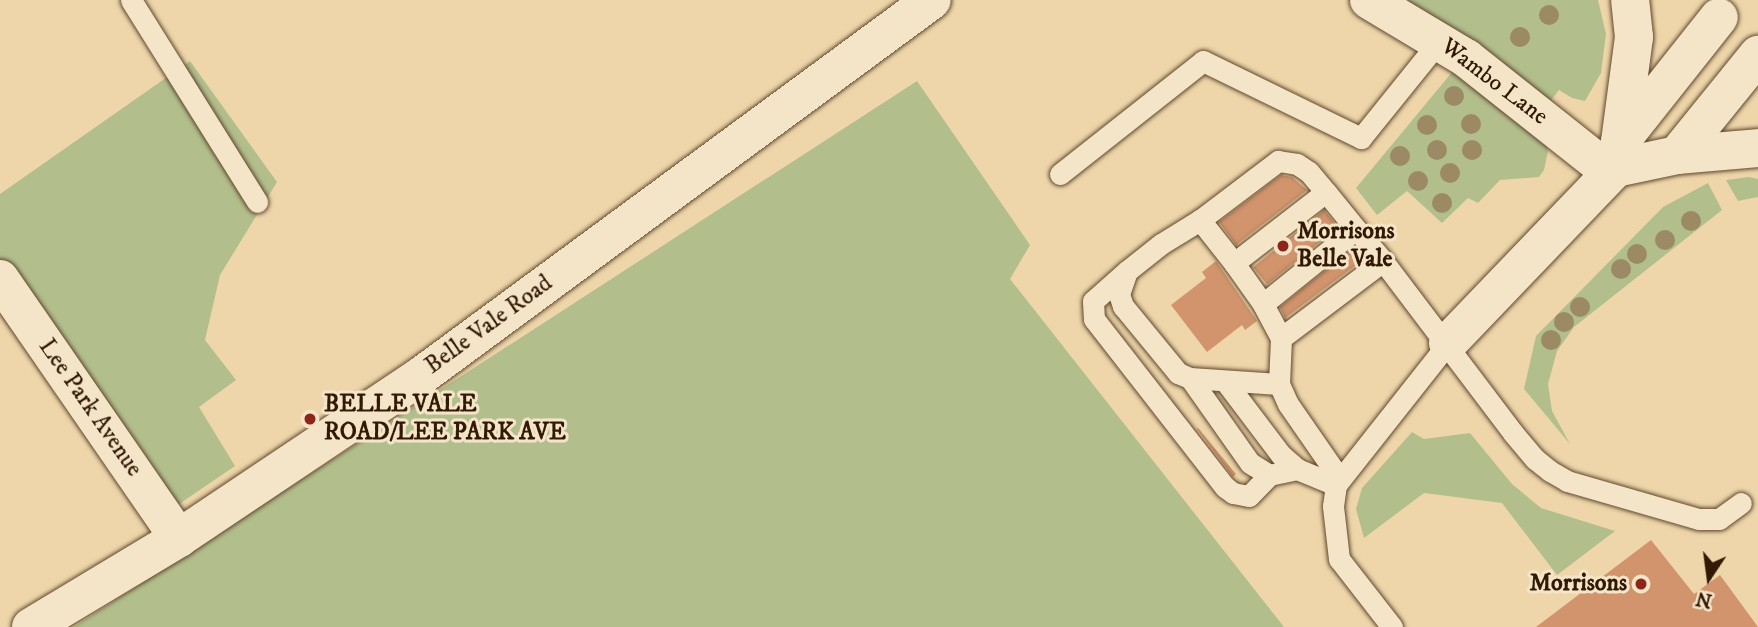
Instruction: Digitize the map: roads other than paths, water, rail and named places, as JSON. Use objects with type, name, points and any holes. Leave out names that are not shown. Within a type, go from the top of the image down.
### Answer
[{"type":"street","name":"Belle Vale Road","points":[[31,627],[179,538],[421,376],[932,0]]},
{"type":"street","name":"Wambo Lane","points":[[1369,0],[1440,40],[1616,161]]},
{"type":"street","points":[[1616,161],[1634,37],[1630,0]]},
{"type":"street","points":[[1448,343],[1616,161],[1709,8],[1758,48]]},
{"type":"street","points":[[1677,155],[1758,55]]},
{"type":"street","points":[[1616,161],[1758,148]]},
{"type":"street","name":"Lee Park Avenue","points":[[0,278],[179,538]]},
{"type":"lane","points":[[131,0],[257,202]]},
{"type":"lane","points":[[1060,174],[1203,61],[1361,138],[1440,40]]},
{"type":"lane","points":[[1297,469],[1269,475],[1249,496],[1233,493],[1225,487],[1094,319],[1093,301],[1161,244],[1200,220],[1278,161],[1297,164],[1309,172],[1448,343],[1513,433],[1535,459],[1558,476],[1699,519],[1719,519],[1741,503]]},
{"type":"lane","points":[[1234,263],[1326,192]]},
{"type":"lane","points":[[1200,220],[1263,304],[1282,338],[1279,384],[1288,404],[1338,482]]},
{"type":"lane","points":[[1263,304],[1356,229]]},
{"type":"lane","points":[[1282,338],[1383,261]]},
{"type":"lane","points":[[1128,271],[1119,293],[1123,306],[1178,373],[1225,382],[1279,384]]},
{"type":"lane","points":[[1392,627],[1339,559],[1333,506],[1338,482],[1448,343]]},
{"type":"lane","points":[[1190,377],[1250,463],[1269,475]]},
{"type":"lane","points":[[1225,382],[1281,455],[1297,469],[1338,482]]},
{"type":"place","name":"Morrisons Belle Vale","points":[[1283,246]]},
{"type":"place","name":"BELLE VALE ROAD/LEE PARK AVE","points":[[310,419]]},
{"type":"place","name":"Morrisons","points":[[1641,584]]}]
